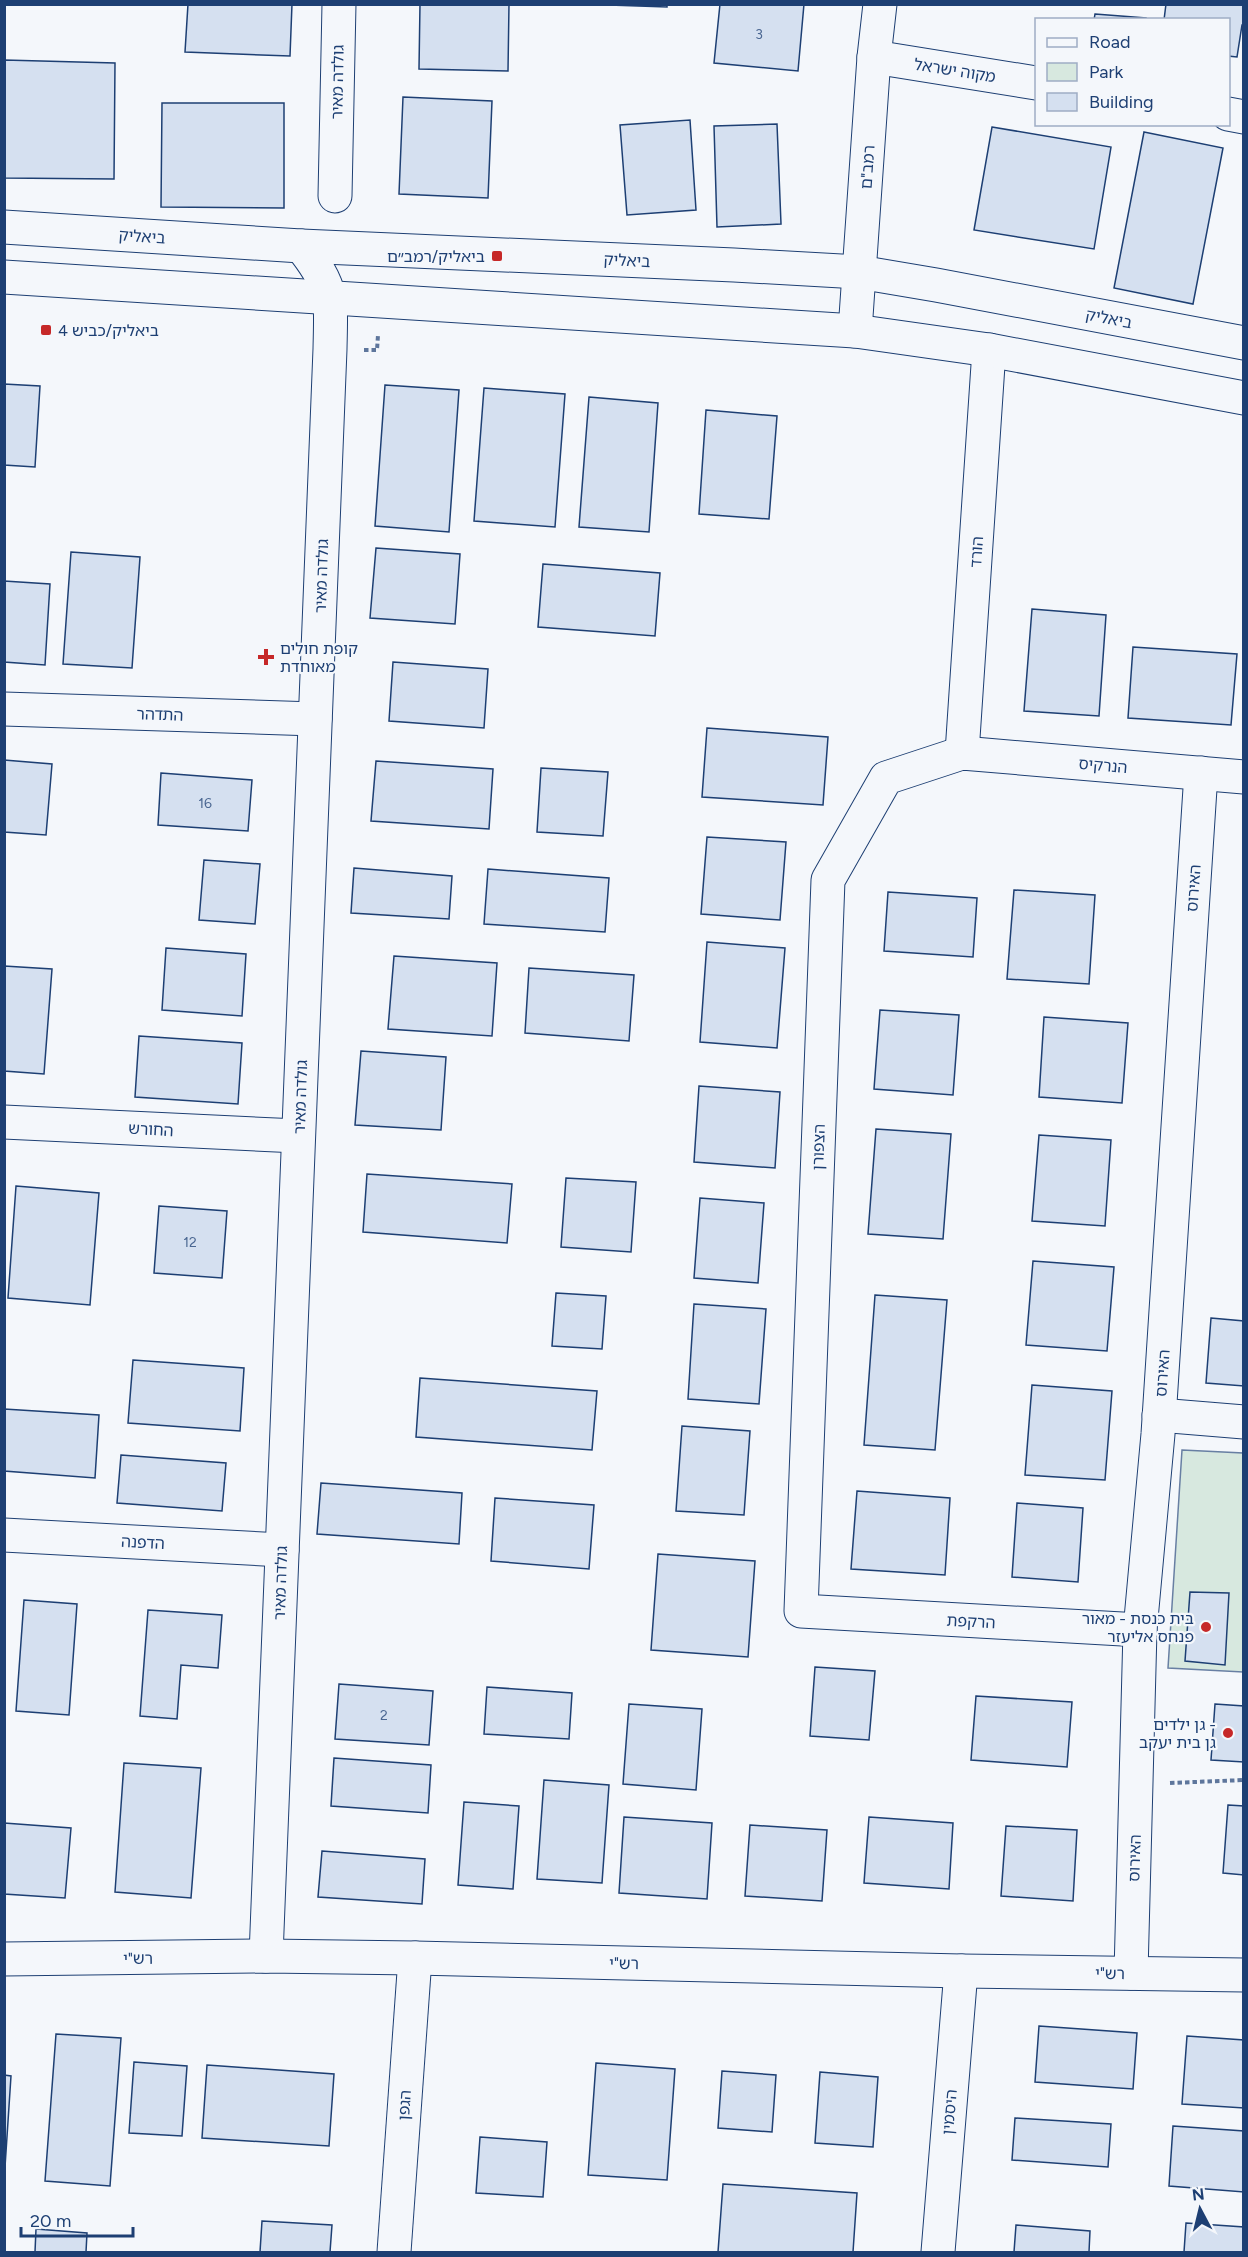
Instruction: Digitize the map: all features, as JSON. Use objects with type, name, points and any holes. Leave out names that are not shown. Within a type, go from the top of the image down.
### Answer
[{"type":"street","name":"גולדה מאיר","points":[[335,196],[339,4]]},
{"type":"street","name":"רמב\"ם","points":[[855,331],[874,57],[880,4]]},
{"type":"street","name":"מקוה ישראל","points":[[874,57],[1035,83]]},
{"type":"street","name":"ביאליק","points":[[4,227],[301,246],[734,265],[859,273],[948,287],[1244,343]]},
{"type":"street","name":"גולדה מאיר","points":[[266,1956],[330,349],[331,298],[317,266],[301,246]]},
{"type":"street","points":[[4,277],[855,331],[989,350],[1244,398]]},
{"type":"street","name":"הורד","points":[[962,753],[989,350]]},
{"type":"street","name":"התדהר","points":[[4,709],[315,719]]},
{"type":"street","name":"הנרקיס","points":[[962,753],[1244,777]]},
{"type":"street","name":"הצפורן","points":[[801,1611],[828,880],[886,778],[962,753]]},
{"type":"street","name":"האירוס","points":[[1131,1973],[1140,1630],[1159,1415],[1201,773]]},
{"type":"street","name":"החורש","points":[[4,1122],[298,1136]]},
{"type":"street","points":[[1159,1415],[1244,1422]]},
{"type":"street","name":"הדפנה","points":[[4,1535],[282,1550]]},
{"type":"street","name":"הרקפת","points":[[801,1611],[1140,1630]]},
{"type":"street","name":"רש\"י","points":[[4,1959],[266,1956],[1244,1975]]},
{"type":"street","name":"הגפן","points":[[394,2253],[415,1958]]},
{"type":"street","name":"היסמין","points":[[938,2253],[961,1971]]},
{"type":"path","points":[[1136,1784],[1244,1780]]},
{"type":"green space","points":[[1182,1450],[1243,1453],[1243,1672],[1168,1668]]},
{"type":"building","points":[[188,4],[292,4],[290,56],[185,52]]},
{"type":"building","points":[[420,4],[509,4],[508,71],[419,69]]},
{"type":"building","points":[[579,4],[667,4],[667,7]]},
{"type":"building","points":[[720,4],[804,4],[798,71],[714,63]]},
{"type":"building","points":[[1166,4],[1244,4],[1244,25],[1242,25],[1237,57],[1230,56],[1230,18],[1164,18]]},
{"type":"building","points":[[1095,14],[1146,18],[1094,18]]},
{"type":"building","points":[[4,60],[115,63],[114,179],[4,178]]},
{"type":"building","points":[[403,97],[492,101],[488,198],[399,194]]},
{"type":"building","points":[[162,103],[284,103],[284,208],[161,207]]},
{"type":"building","points":[[690,120],[696,210],[627,215],[620,125]]},
{"type":"building","points":[[777,124],[781,224],[717,227],[714,126]]},
{"type":"building","points":[[992,127],[1111,147],[1094,249],[974,230]]},
{"type":"building","points":[[1144,132],[1223,148],[1193,304],[1114,288]]},
{"type":"building","points":[[4,384],[40,386],[35,467],[4,465]]},
{"type":"building","points":[[385,385],[459,390],[449,532],[375,526]]},
{"type":"building","points":[[484,388],[565,394],[555,527],[474,521]]},
{"type":"building","points":[[589,397],[658,403],[649,532],[579,527]]},
{"type":"building","points":[[706,410],[777,416],[769,519],[699,514]]},
{"type":"building","points":[[376,548],[460,554],[455,624],[370,618]]},
{"type":"building","points":[[71,552],[140,557],[132,668],[63,664]]},
{"type":"building","points":[[543,564],[660,573],[655,636],[538,627]]},
{"type":"building","points":[[4,581],[50,584],[45,665],[4,662]]},
{"type":"building","points":[[1032,609],[1106,615],[1099,716],[1024,711]]},
{"type":"building","points":[[1133,647],[1237,654],[1231,725],[1128,718]]},
{"type":"building","points":[[393,662],[488,669],[484,728],[389,721]]},
{"type":"building","points":[[707,728],[828,737],[823,805],[702,797]]},
{"type":"building","points":[[4,760],[52,764],[46,835],[4,832]]},
{"type":"building","points":[[376,761],[493,769],[489,829],[371,821]]},
{"type":"building","points":[[541,768],[608,772],[603,836],[537,832]]},
{"type":"building","points":[[161,773],[252,780],[248,831],[158,825]]},
{"type":"building","points":[[707,837],[786,842],[780,920],[701,914]]},
{"type":"building","points":[[204,860],[260,864],[255,924],[199,920]]},
{"type":"building","points":[[354,868],[452,876],[449,919],[351,913]]},
{"type":"building","points":[[488,869],[609,878],[605,932],[484,924]]},
{"type":"building","points":[[1014,890],[1095,895],[1089,984],[1007,979]]},
{"type":"building","points":[[888,892],[977,898],[973,957],[884,951]]},
{"type":"building","points":[[707,942],[785,948],[777,1048],[700,1042]]},
{"type":"building","points":[[166,948],[246,954],[242,1016],[162,1010]]},
{"type":"building","points":[[394,956],[497,963],[492,1036],[388,1029]]},
{"type":"building","points":[[4,966],[52,969],[44,1074],[4,1071]]},
{"type":"building","points":[[529,968],[634,975],[629,1041],[525,1033]]},
{"type":"building","points":[[880,1010],[959,1015],[953,1095],[874,1089]]},
{"type":"building","points":[[1044,1017],[1128,1023],[1122,1103],[1039,1097]]},
{"type":"building","points":[[139,1036],[242,1043],[238,1104],[135,1097]]},
{"type":"building","points":[[361,1051],[446,1057],[441,1130],[355,1125]]},
{"type":"building","points":[[699,1086],[780,1092],[775,1168],[694,1162]]},
{"type":"building","points":[[876,1129],[951,1134],[943,1239],[868,1234]]},
{"type":"building","points":[[1039,1135],[1111,1140],[1105,1226],[1032,1221]]},
{"type":"building","points":[[367,1174],[512,1184],[507,1243],[363,1232]]},
{"type":"building","points":[[566,1178],[636,1182],[631,1252],[561,1247]]},
{"type":"building","points":[[16,1186],[99,1193],[90,1305],[8,1298]]},
{"type":"building","points":[[700,1198],[764,1203],[758,1283],[694,1278]]},
{"type":"building","points":[[159,1206],[227,1211],[222,1278],[154,1273]]},
{"type":"building","points":[[1033,1261],[1114,1267],[1107,1351],[1026,1345]]},
{"type":"building","points":[[556,1293],[606,1296],[602,1349],[552,1346]]},
{"type":"building","points":[[875,1295],[947,1300],[935,1450],[864,1445]]},
{"type":"building","points":[[694,1304],[766,1309],[759,1404],[688,1399]]},
{"type":"building","points":[[1211,1318],[1244,1321],[1244,1386],[1206,1383]]},
{"type":"building","points":[[133,1360],[244,1368],[240,1431],[128,1423]]},
{"type":"building","points":[[420,1378],[597,1391],[592,1450],[416,1437]]},
{"type":"building","points":[[1032,1385],[1112,1391],[1105,1480],[1025,1475]]},
{"type":"building","points":[[4,1409],[99,1415],[95,1478],[4,1471]]},
{"type":"building","points":[[682,1426],[750,1431],[744,1515],[676,1511]]},
{"type":"building","points":[[121,1455],[226,1463],[222,1511],[117,1503]]},
{"type":"building","points":[[321,1483],[462,1493],[459,1544],[317,1534]]},
{"type":"building","points":[[857,1491],[950,1498],[945,1575],[851,1569]]},
{"type":"building","points":[[495,1498],[594,1505],[589,1569],[491,1561]]},
{"type":"building","points":[[1017,1503],[1083,1508],[1078,1582],[1012,1577]]},
{"type":"building","points":[[658,1554],[755,1561],[748,1657],[651,1650]]},
{"type":"building","points":[[1190,1592],[1229,1593],[1225,1665],[1185,1661]]},
{"type":"building","points":[[24,1600],[77,1604],[69,1715],[16,1711]]},
{"type":"building","points":[[148,1610],[222,1615],[218,1668],[181,1665],[177,1719],[140,1716]]},
{"type":"building","points":[[815,1667],[875,1671],[869,1740],[810,1736]]},
{"type":"building","points":[[339,1684],[433,1691],[429,1745],[335,1739]]},
{"type":"building","points":[[487,1687],[572,1693],[569,1739],[484,1734]]},
{"type":"building","points":[[976,1696],[1072,1702],[1067,1767],[971,1760]]},
{"type":"building","points":[[629,1704],[702,1709],[696,1790],[623,1784]]},
{"type":"building","name":"גן ילדים - גן בית יעקב","points":[[1215,1704],[1244,1706],[1244,1762],[1211,1760]]},
{"type":"building","points":[[334,1758],[431,1765],[428,1813],[331,1806]]},
{"type":"building","points":[[124,1763],[201,1768],[191,1898],[115,1892]]},
{"type":"building","points":[[544,1780],[609,1785],[602,1883],[537,1879]]},
{"type":"building","points":[[464,1802],[519,1806],[513,1889],[458,1885]]},
{"type":"building","points":[[1228,1805],[1244,1806],[1244,1875],[1223,1873]]},
{"type":"building","points":[[624,1817],[712,1823],[707,1899],[619,1893]]},
{"type":"building","points":[[869,1817],[953,1823],[949,1889],[864,1883]]},
{"type":"building","points":[[4,1823],[71,1828],[65,1898],[4,1894]]},
{"type":"building","points":[[750,1825],[827,1830],[822,1901],[745,1896]]},
{"type":"building","points":[[1006,1826],[1077,1830],[1073,1901],[1001,1896]]},
{"type":"building","points":[[322,1851],[425,1859],[422,1904],[318,1897]]},
{"type":"building","points":[[1039,2026],[1137,2033],[1133,2089],[1035,2082]]},
{"type":"building","points":[[56,2034],[121,2038],[110,2186],[45,2181]]},
{"type":"building","points":[[1187,2036],[1244,2040],[1244,2108],[1182,2104]]},
{"type":"building","points":[[134,2062],[187,2066],[182,2136],[129,2133]]},
{"type":"building","points":[[596,2063],[675,2069],[667,2180],[588,2175]]},
{"type":"building","points":[[207,2065],[334,2074],[329,2146],[202,2138]]},
{"type":"building","points":[[722,2071],[776,2075],[772,2132],[718,2128]]},
{"type":"building","points":[[820,2072],[878,2077],[873,2147],[815,2143]]},
{"type":"building","points":[[4,2075],[11,2076],[5,2167],[4,2167]]},
{"type":"building","points":[[1015,2118],[1111,2124],[1108,2167],[1012,2160]]},
{"type":"building","points":[[1173,2126],[1244,2131],[1244,2192],[1169,2186]]},
{"type":"building","points":[[480,2137],[547,2142],[543,2197],[476,2193]]},
{"type":"building","points":[[723,2184],[857,2193],[853,2252],[718,2252]]},
{"type":"building","points":[[262,2221],[332,2225],[330,2252],[260,2252]]},
{"type":"building","points":[[1186,2223],[1244,2227],[1244,2252],[1184,2252]]},
{"type":"building","points":[[1016,2225],[1090,2231],[1089,2252],[1014,2252]]},
{"type":"building","points":[[36,2229],[87,2233],[86,2252],[35,2252]]},
{"type":"place","name":"ביאליק/רמב״ם","points":[[497,256]]},
{"type":"place","name":"ביאליק/כביש 4","points":[[46,330]]},
{"type":"place","name":"קופת חולים מאוחדת","points":[[266,657]]},
{"type":"place","name":"בית כנסת - מאור פנחס אליעזר","points":[[1206,1627]]},
{"type":"place","name":"גן ילדים - גן בית יעקב","points":[[1228,1733]]}]
